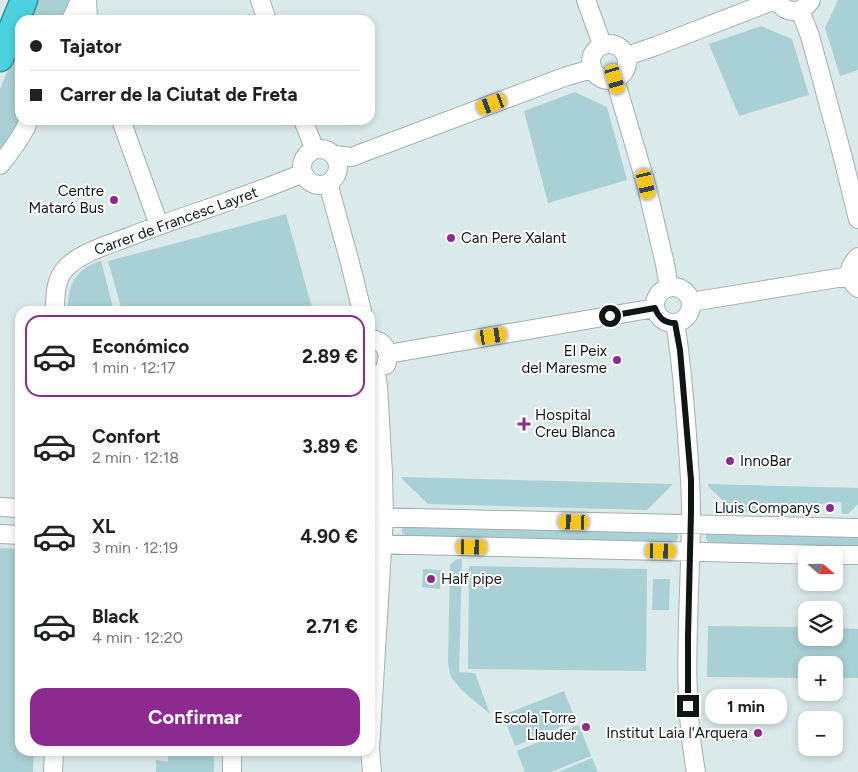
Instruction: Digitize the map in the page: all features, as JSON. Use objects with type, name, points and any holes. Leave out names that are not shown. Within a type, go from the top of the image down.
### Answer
[{"type":"highway","points":[[18,15],[24,0]]},
{"type":"highway","points":[[0,58],[15,22]]},
{"type":"street","points":[[73,15],[80,0]]},
{"type":"street","points":[[88,0],[88,15]]},
{"type":"street","points":[[260,0],[265,15]]},
{"type":"street","points":[[586,0],[602,44]]},
{"type":"street","points":[[627,56],[776,0],[789,10],[806,5],[810,36],[840,144],[858,219]]},
{"type":"street","points":[[602,44],[614,44],[624,50],[627,56],[628,62],[624,72],[615,79],[601,79],[592,69],[592,54],[602,44]]},
{"type":"street","points":[[333,155],[338,166],[334,178],[323,185],[308,181],[303,173],[302,166],[304,159],[315,150],[323,150],[333,155],[352,157],[567,76],[592,69]]},
{"type":"street","points":[[615,79],[646,184],[669,287]]},
{"type":"street","points":[[0,165],[15,146],[27,125]]},
{"type":"street","points":[[123,125],[159,225]]},
{"type":"street","points":[[305,125],[315,150]]},
{"type":"street","name":"Carrer de Francesc Layret","points":[[55,306],[56,290],[65,268],[87,252],[303,173]]},
{"type":"street","points":[[329,182],[361,306]]},
{"type":"street","points":[[691,302],[854,282],[850,269],[858,257]]},
{"type":"street","points":[[675,286],[686,291],[691,302],[689,314],[681,322],[675,323],[670,323],[660,318],[655,308],[655,301],[662,290],[675,286]]},
{"type":"street","points":[[388,354],[655,308]]},
{"type":"street","points":[[675,323],[680,350],[691,480],[688,706],[691,744],[696,772]]},
{"type":"street","points":[[375,339],[381,342],[388,354],[386,366],[375,374]]},
{"type":"street","points":[[375,379],[378,386],[384,473],[377,517],[375,578]]},
{"type":"street","points":[[0,507],[15,508]]},
{"type":"street","points":[[377,517],[858,528]]},
{"type":"street","points":[[0,534],[15,535]]},
{"type":"street","points":[[376,544],[798,554]]},
{"type":"street","points":[[843,555],[858,556]]},
{"type":"street","points":[[53,772],[54,756]]},
{"type":"street","points":[[232,756],[232,772]]},
{"type":"street","points":[[371,756],[372,772]]},
{"type":"shaded area","points":[[37,0],[69,0],[62,15],[31,15]]},
{"type":"shaded area","points":[[838,0],[858,0],[858,70],[840,76],[825,28]]},
{"type":"shaded area","points":[[761,26],[792,39],[809,95],[739,116],[709,44]]},
{"type":"shaded area","points":[[15,53],[15,125],[17,125],[0,155],[0,89]]},
{"type":"shaded area","points":[[575,92],[607,107],[627,180],[548,203],[524,111]]},
{"type":"shaded area","points":[[286,214],[312,306],[121,306],[108,261]]},
{"type":"shaded area","points":[[101,261],[113,306],[68,306],[71,286],[75,279],[79,273],[92,264]]},
{"type":"shaded area","points":[[402,477],[673,484],[647,510],[428,504]]},
{"type":"shaded area","points":[[708,484],[858,488],[858,504],[848,514],[842,514],[841,502],[799,506],[799,513],[735,512]]},
{"type":"shaded area","points":[[405,524],[676,531],[678,537],[674,543],[407,536],[402,531]]},
{"type":"shaded area","points":[[708,532],[858,534],[858,546],[713,543],[708,542],[706,539]]},
{"type":"shaded area","points":[[0,548],[15,549],[15,756],[34,756],[33,772],[0,772]]},
{"type":"shaded area","points":[[457,559],[462,559],[459,672],[475,673],[490,714],[460,688],[450,672],[448,662],[450,565]]},
{"type":"shaded area","points":[[469,566],[647,569],[646,671],[468,669]]},
{"type":"shaded area","name":"Half pipe","points":[[423,569],[441,570],[440,589],[422,587]]},
{"type":"shaded area","points":[[653,579],[670,579],[669,610],[652,610]]},
{"type":"shaded area","points":[[708,626],[798,627],[798,646],[843,646],[843,628],[858,629],[858,678],[843,678],[843,656],[798,656],[798,678],[707,677]]},
{"type":"shaded area","points":[[564,691],[576,721],[515,746],[503,715]]},
{"type":"shaded area","points":[[579,725],[591,756],[551,772],[525,772],[517,751]]},
{"type":"shaded area","points":[[168,756],[214,756],[214,772],[156,772],[156,760],[168,762]]},
{"type":"shaded area","points":[[592,758],[598,772],[558,772]]},
{"type":"place","name":"Centre Mataró Bus","points":[[114,200]]},
{"type":"place","name":"Can Pere Xalant","points":[[451,238]]},
{"type":"place","name":"El Peix del Maresme","points":[[617,360]]},
{"type":"place","name":"Hospital Creu Blanca","points":[[524,424]]},
{"type":"place","name":"InnoBar","points":[[730,461]]},
{"type":"place","name":"Lluis Companys","points":[[830,508]]},
{"type":"place","name":"Half pipe","points":[[431,579]]},
{"type":"place","name":"Escola Torre Llauder","points":[[586,727]]},
{"type":"place","name":"Institut Laia l'Arquera","points":[[758,733]]},
{"type":"route","points":[[610,316],[655,308],[660,318],[664,321],[675,323],[680,350],[691,480],[688,706]]}]
